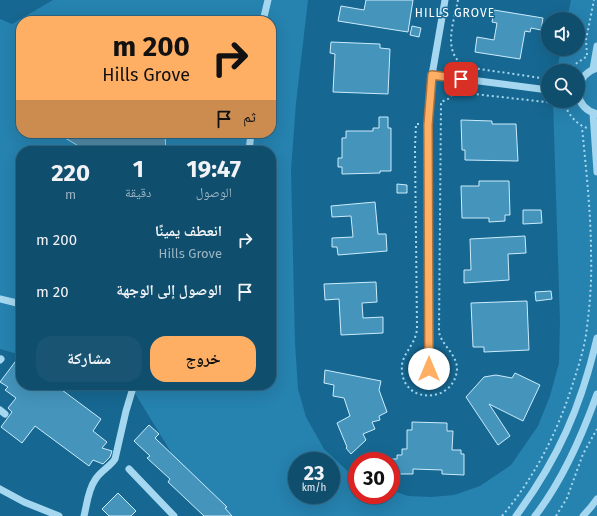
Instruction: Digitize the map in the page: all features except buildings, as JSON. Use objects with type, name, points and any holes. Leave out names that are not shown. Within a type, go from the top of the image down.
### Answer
[{"type":"street","points":[[264,16],[268,0]]},
{"type":"street","points":[[429,369],[428,125],[432,75],[445,0]]},
{"type":"street","points":[[585,75],[595,69],[596,50]]},
{"type":"street","points":[[432,75],[541,89]]},
{"type":"street","points":[[585,108],[595,114],[594,130],[597,172]]},
{"type":"street","points":[[0,299],[16,303]]},
{"type":"street","points":[[516,516],[544,475],[559,449],[584,388],[597,338]]},
{"type":"street","points":[[84,516],[95,479],[100,473],[112,465],[115,459],[132,390]]},
{"type":"street","points":[[536,516],[570,458],[597,394]]},
{"type":"street","points":[[129,469],[174,516]]},
{"type":"street","points":[[0,489],[24,502],[59,516]]},
{"type":"street","points":[[583,516],[591,508],[597,498]]},
{"type":"path","points":[[458,0],[450,41],[451,50],[461,64],[466,67],[541,78]]},
{"type":"path","points":[[587,56],[586,40],[594,0]]},
{"type":"path","points":[[575,64],[596,50]]},
{"type":"path","points":[[428,125],[416,124],[416,337],[404,358],[402,374],[409,388],[416,393],[430,396],[444,391],[450,386],[455,378],[456,371],[454,357],[440,338],[439,332],[441,102],[448,99],[458,89],[465,93],[541,101]]},
{"type":"path","points":[[566,108],[570,115],[582,127],[594,130]]},
{"type":"path","points":[[502,516],[526,484],[549,445],[565,409],[579,365],[587,328],[592,253],[582,127]]},
{"type":"path","points":[[556,516],[567,498],[583,454],[597,429]]},
{"type":"shaded area","points":[[53,0],[308,0],[296,103],[291,170],[295,343],[298,389],[306,417],[327,452],[288,452],[288,504],[340,504],[340,464],[348,471],[348,504],[400,504],[400,493],[408,496],[432,497],[454,495],[480,486],[511,465],[538,426],[550,396],[559,363],[560,322],[553,108],[585,108],[585,64],[558,64],[560,56],[585,56],[585,12],[568,12],[571,0],[597,0],[597,516],[210,516],[133,390],[276,390],[276,146],[16,146],[16,354],[0,349],[0,19],[12,24],[16,22],[16,138],[276,138],[276,16],[26,16]]},
{"type":"shaded area","points":[[65,138],[165,138],[166,146],[79,146]]},
{"type":"district","name":"HILLS GROVE","points":[[455,13]]},
{"type":"route","points":[[429,369],[429,100],[432,75],[461,79]]}]
